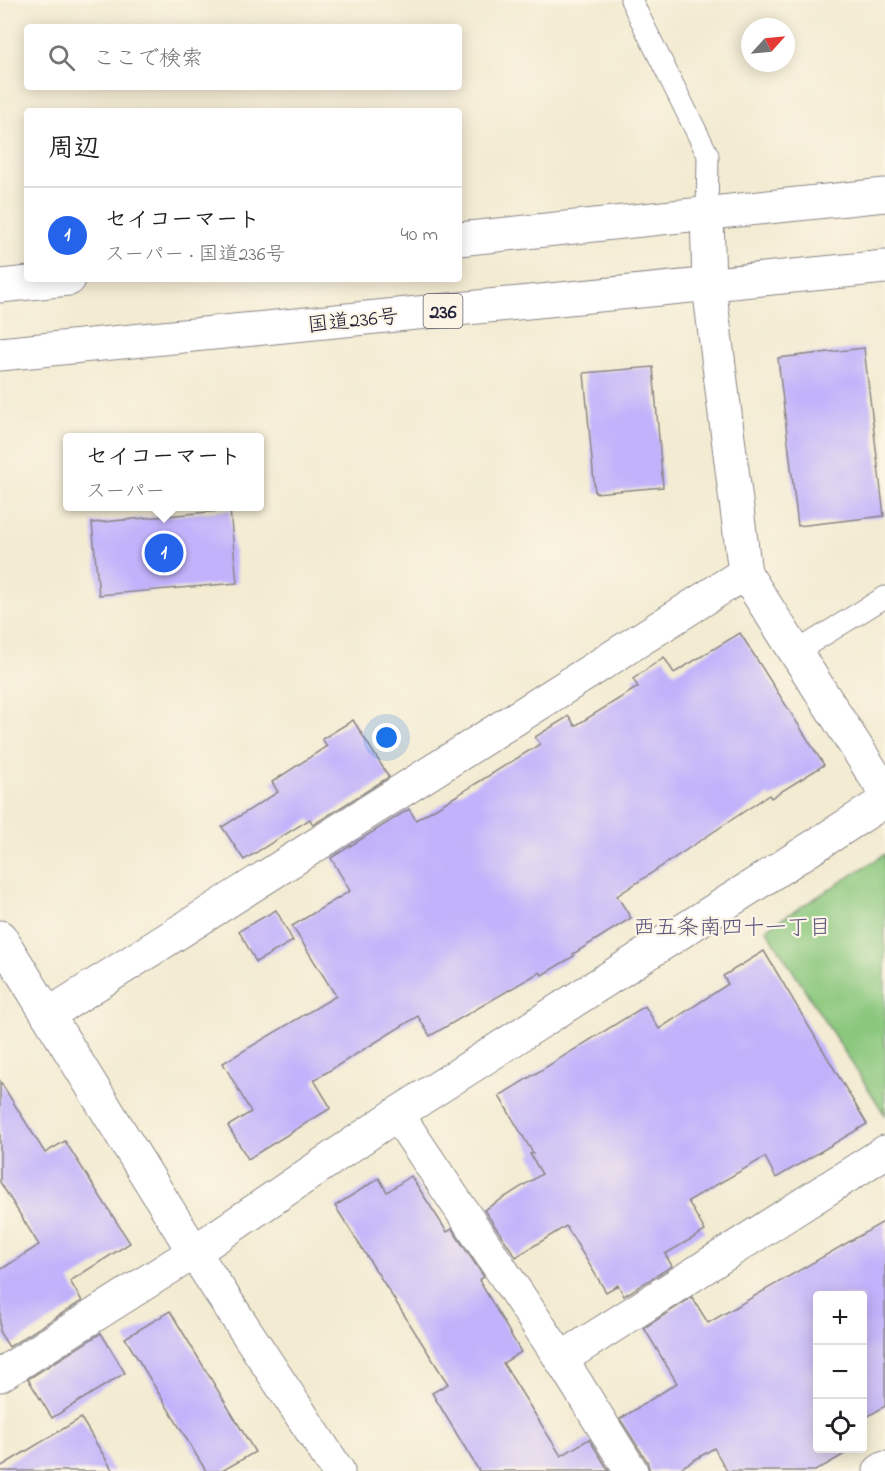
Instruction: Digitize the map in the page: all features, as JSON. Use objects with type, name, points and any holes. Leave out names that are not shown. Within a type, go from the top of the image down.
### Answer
[{"type":"main road","points":[[462,239],[885,195]]},
{"type":"main road","points":[[707,213],[709,286],[745,573],[885,792]]},
{"type":"main road","name":"国道236号","points":[[0,354],[885,267]]},
{"type":"main road","points":[[0,286],[39,282]]},
{"type":"main road","points":[[48,1015],[745,573]]},
{"type":"main road","points":[[0,1375],[194,1252],[397,1114],[885,801]]},
{"type":"main road","points":[[0,937],[194,1252],[338,1471]]},
{"type":"main road","points":[[397,1114],[561,1359],[631,1471]]},
{"type":"main road","points":[[561,1359],[885,1152]]},
{"type":"main road","points":[[880,1471],[885,1468]]},
{"type":"lane","points":[[634,1],[708,155],[707,213]]},
{"type":"lane","points":[[796,652],[885,597]]},
{"type":"green space","points":[[885,854],[885,1115],[766,929]]},
{"type":"building","points":[[864,348],[884,516],[798,526],[778,358]]},
{"type":"building","points":[[653,367],[663,487],[595,493],[584,373]]},
{"type":"building","points":[[230,511],[237,583],[99,595],[92,523]]},
{"type":"building","points":[[740,633],[824,765],[771,798],[769,795],[617,896],[631,918],[573,954],[574,956],[542,975],[540,972],[430,1036],[418,1016],[314,1080],[331,1108],[248,1159],[228,1126],[251,1112],[223,1063],[336,996],[292,926],[350,891],[331,858],[409,809],[416,820],[540,744],[535,737],[569,716],[575,726],[638,687],[633,679],[664,657],[674,673]]},
{"type":"building","points":[[353,720],[389,777],[313,825],[310,819],[244,860],[222,827],[278,792],[272,782],[327,746],[322,739]]},
{"type":"building","points":[[276,910],[293,941],[256,962],[239,931]]},
{"type":"building","points":[[764,951],[867,1124],[776,1178],[765,1157],[688,1201],[705,1231],[665,1254],[672,1266],[624,1296],[618,1285],[606,1292],[566,1226],[516,1257],[484,1210],[542,1174],[530,1154],[533,1153],[499,1096],[645,1006],[659,1029],[728,984],[723,976]]},
{"type":"building","points":[[0,1081],[45,1153],[65,1141],[130,1243],[70,1281],[82,1301],[9,1347],[0,1333],[0,1270],[39,1245],[0,1182]]},
{"type":"building","points":[[411,1176],[447,1232],[452,1229],[484,1277],[479,1280],[521,1352],[503,1363],[561,1456],[589,1439],[609,1471],[479,1471],[432,1393],[448,1384],[335,1206],[379,1178],[387,1192]]},
{"type":"building","points":[[885,1221],[885,1406],[867,1417],[867,1291],[813,1291],[813,1453],[845,1454],[815,1471],[727,1471],[714,1448],[676,1471],[650,1471],[647,1461],[620,1419],[677,1383],[644,1328],[692,1297],[708,1323]]},
{"type":"building","points":[[170,1311],[255,1452],[222,1471],[206,1471],[125,1338]]},
{"type":"building","points":[[101,1333],[125,1373],[52,1418],[28,1379]]},
{"type":"building","points":[[81,1418],[113,1471],[0,1471],[0,1467]]},
{"type":"place","name":"セイコーマート","points":[[164,553]]},
{"type":"district","name":"西五条南四十一丁目","points":[[732,926]]}]
